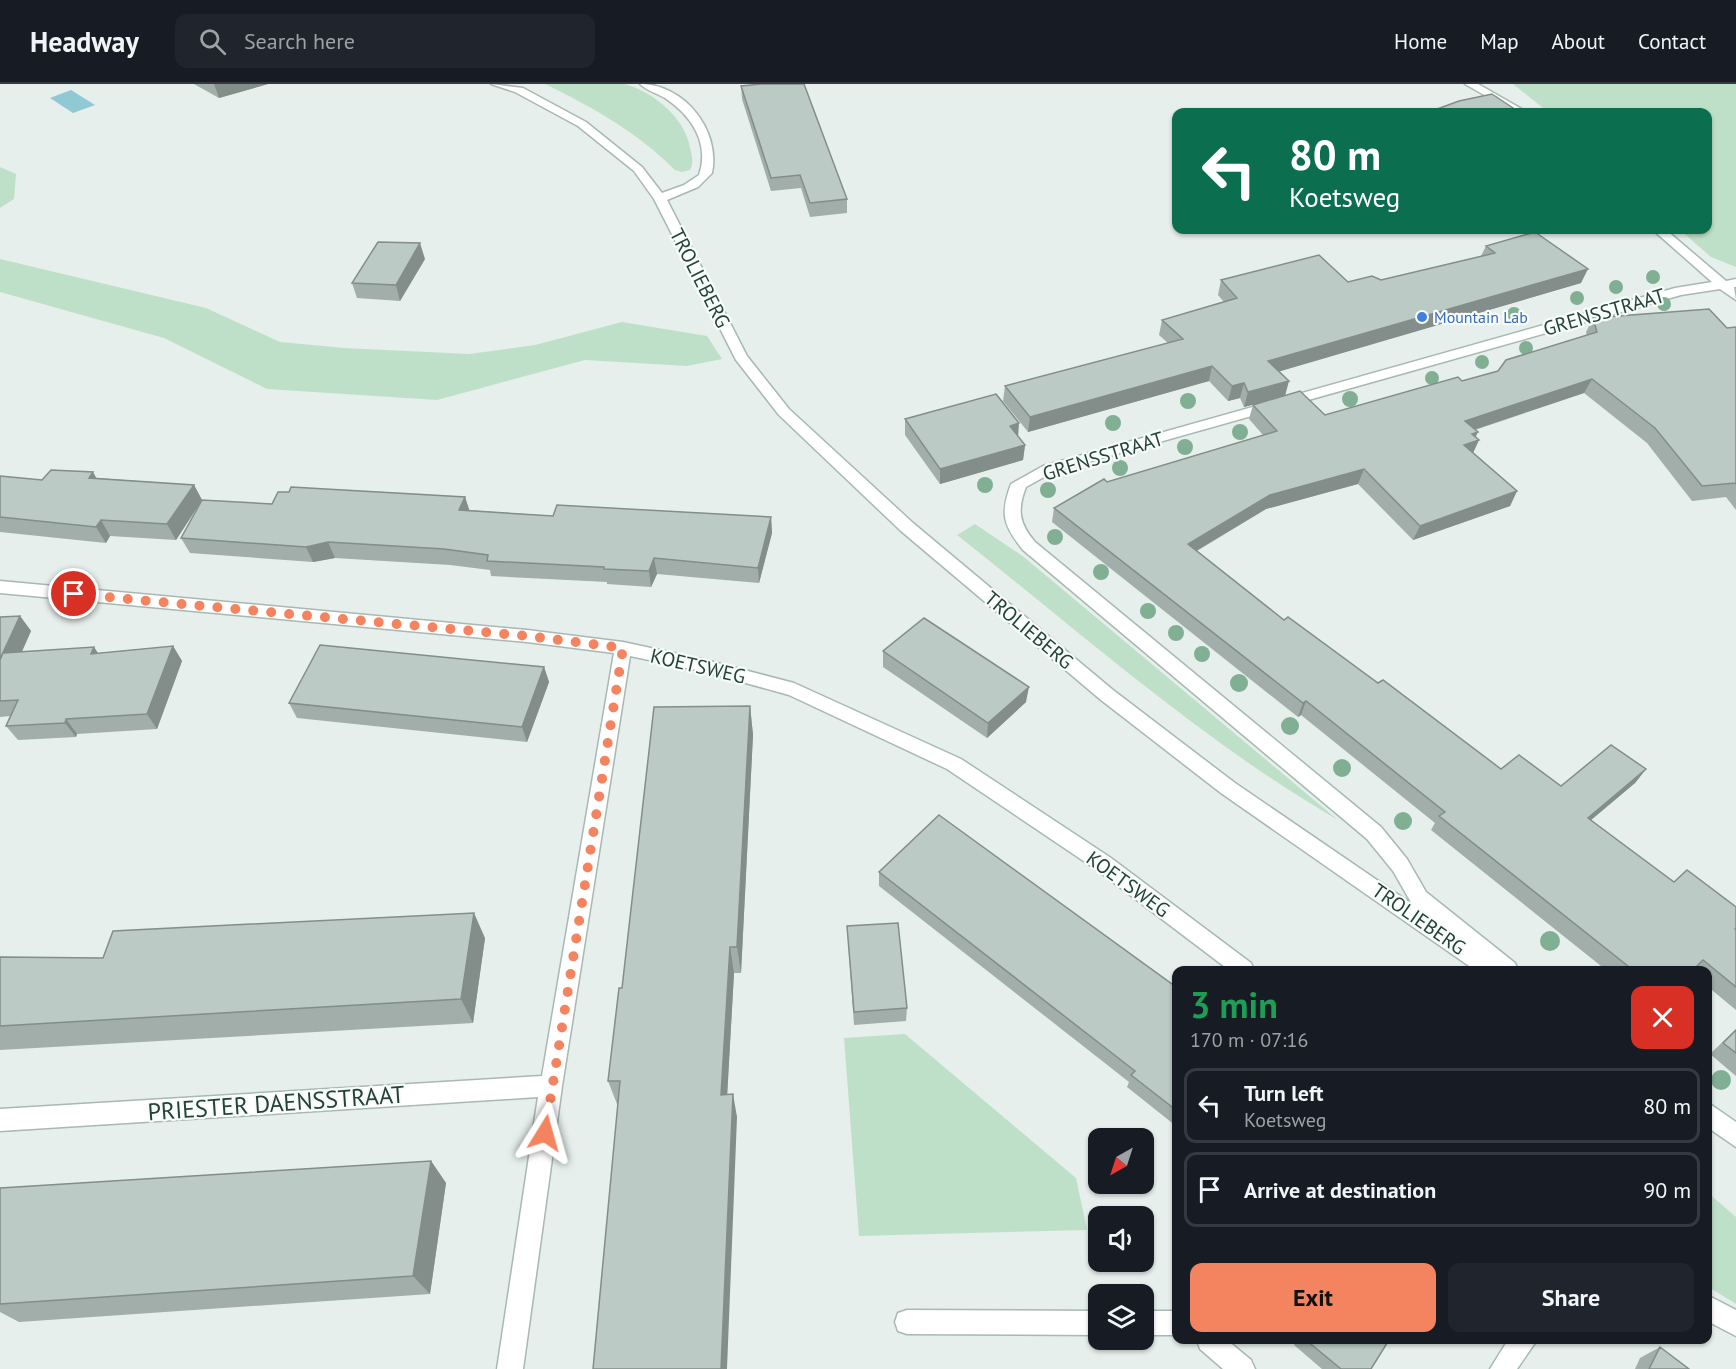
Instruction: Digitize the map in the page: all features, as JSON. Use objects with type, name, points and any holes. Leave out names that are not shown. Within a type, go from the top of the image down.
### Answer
[{"type":"street","name":"TROLIEBERG","points":[[496,84],[519,90],[582,124],[638,170],[660,198],[741,357],[784,412],[883,504],[1098,687],[1218,781],[1487,966]]},
{"type":"street","points":[[645,84],[664,93],[696,116],[708,145],[706,172],[702,179],[660,198]]},
{"type":"street","points":[[1470,84],[1514,108]]},
{"type":"street","points":[[1664,234],[1730,283],[1736,296]]},
{"type":"street","name":"GRENSSTRAAT","points":[[1503,966],[1419,898],[1400,865],[1374,833],[1029,546],[1012,526],[1011,503],[1019,484],[1048,470],[1669,294],[1730,283]]},
{"type":"street","name":"KOETSWEG","points":[[0,587],[515,635],[623,648],[706,666],[794,690],[954,764],[1104,864],[1239,966]]},
{"type":"street","points":[[510,1369],[552,1086],[623,648]]},
{"type":"street","name":"PRIESTER DAENSSTRAAT","points":[[0,1120],[552,1086]]},
{"type":"street","points":[[1712,1117],[1736,1136]]},
{"type":"street","points":[[1712,1310],[1736,1324]]},
{"type":"street","points":[[907,1322],[1088,1323]]},
{"type":"street","points":[[1154,1323],[1172,1323]]},
{"type":"street","points":[[1214,1344],[1242,1369]]},
{"type":"street","points":[[1503,1369],[1521,1344]]},
{"type":"green space","points":[[545,84],[624,84],[646,93],[666,108],[682,127],[692,156],[690,170],[682,172],[675,170],[630,132],[581,102]]},
{"type":"green space","points":[[1513,84],[1736,84],[1736,267],[1711,257],[1685,234],[1712,234],[1712,108],[1543,108]]},
{"type":"green space","points":[[0,167],[16,174],[14,199],[0,208]]},
{"type":"green space","points":[[0,259],[206,308],[280,342],[344,348],[469,354],[535,345],[622,322],[707,336],[722,359],[687,366],[585,360],[437,400],[267,389],[164,338],[0,292]]},
{"type":"green space","points":[[975,524],[1024,557],[1338,820],[1239,756],[1191,721],[957,535]]},
{"type":"green space","points":[[905,1034],[1076,1178],[1087,1230],[859,1236],[844,1038]]},
{"type":"green space","points":[[1712,1196],[1736,1217],[1736,1304],[1712,1289]]},
{"type":"water","points":[[71,90],[95,105],[73,113],[50,98]]},
{"type":"building","points":[[804,84],[847,199],[810,203],[800,175],[771,178],[741,86]]},
{"type":"building","points":[[1492,94],[1513,108],[1440,108],[1459,101]]},
{"type":"building","points":[[1528,234],[1538,234],[1588,269],[1268,361],[1289,381],[1248,392],[1244,383],[1232,386],[1212,366],[1030,417],[1005,386],[1183,339],[1162,320],[1237,298],[1221,280],[1319,255],[1348,282],[1372,276],[1381,280],[1495,253],[1486,246]]},
{"type":"building","points":[[378,242],[420,243],[396,285],[352,283]]},
{"type":"building","points":[[1709,309],[1727,328],[1736,327],[1736,484],[1702,486],[1655,428],[1592,379],[1465,421],[1478,432],[1472,434],[1479,440],[1464,445],[1517,491],[1420,526],[1364,469],[1270,495],[1188,544],[1284,620],[1288,617],[1378,683],[1383,680],[1501,769],[1519,755],[1561,786],[1611,745],[1646,769],[1588,818],[1674,882],[1687,870],[1736,907],[1736,987],[1703,960],[1697,966],[1628,966],[1439,816],[1445,812],[1306,701],[1303,703],[1054,508],[1104,479],[1107,482],[1277,431],[1253,405],[1300,391],[1325,415],[1458,377],[1462,381],[1498,371],[1506,360],[1597,332],[1593,318]]},
{"type":"building","points":[[996,394],[1019,423],[1010,426],[1025,445],[940,469],[905,419]]},
{"type":"building","points":[[51,470],[93,472],[89,478],[194,485],[167,524],[101,520],[96,527],[0,517],[0,476],[42,480]]},
{"type":"building","points":[[291,487],[465,497],[459,510],[553,516],[557,505],[771,517],[758,568],[654,558],[649,571],[604,569],[604,567],[487,561],[488,555],[444,549],[328,542],[306,547],[181,538],[202,500],[272,504],[278,492],[289,492]]},
{"type":"building","points":[[20,616],[0,659],[0,617]]},
{"type":"building","points":[[924,618],[1029,687],[988,723],[883,651]]},
{"type":"building","points":[[320,645],[544,667],[522,727],[289,703]]},
{"type":"building","points":[[173,646],[147,714],[66,719],[65,723],[6,726],[18,700],[0,701],[0,660],[3,653],[94,647],[91,654]]},
{"type":"building","points":[[750,706],[737,947],[730,947],[721,1095],[733,1094],[721,1369],[593,1369],[620,1081],[608,1081],[619,988],[622,988],[654,707]]},
{"type":"building","points":[[939,815],[1172,984],[1172,1107],[1131,1075],[1135,1071],[879,872]]},
{"type":"building","points":[[474,913],[461,999],[0,1026],[0,957],[103,958],[113,931]]},
{"type":"building","points":[[898,923],[907,1008],[854,1012],[847,926]]},
{"type":"building","points":[[1736,1030],[1736,1053],[1723,1043]]},
{"type":"building","points":[[431,1161],[413,1276],[0,1304],[0,1188]]},
{"type":"building","points":[[1311,1344],[1387,1344],[1371,1369],[1341,1369]]},
{"type":"building","points":[[1660,1347],[1689,1369],[1649,1369]]},
{"type":"place","name":"Mountain Lab","points":[[1422,317]]},
{"type":"route","points":[[74,594],[527,636],[623,648],[545,1133]]}]
